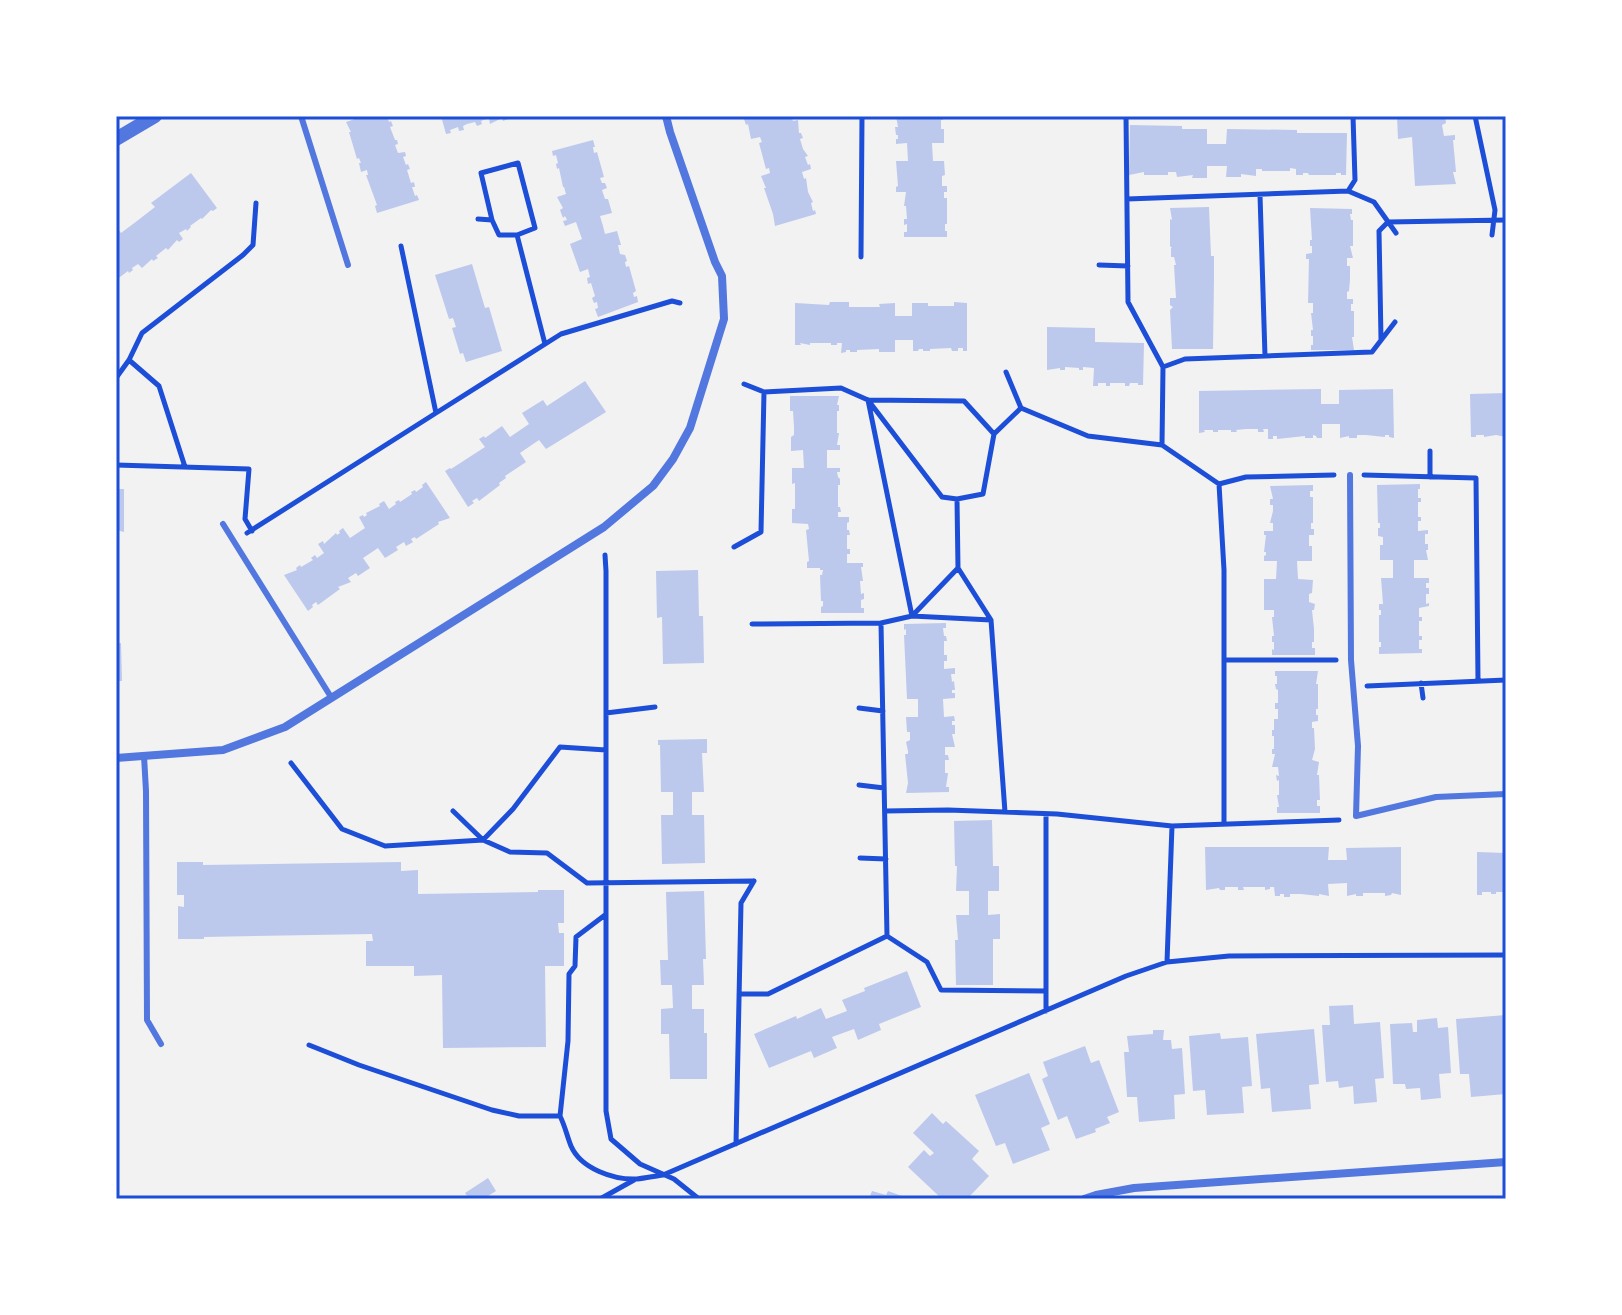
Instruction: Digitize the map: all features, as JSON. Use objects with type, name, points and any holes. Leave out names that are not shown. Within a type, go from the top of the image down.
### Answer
[{"type":"street","points":[[116,139],[155,116]]},
{"type":"street","points":[[116,758],[223,750],[285,727],[604,527],[653,486],[690,428],[724,319],[722,276],[666,116]]},
{"type":"street","points":[[1084,1199],[1134,1188],[1506,1162]]},
{"type":"lane","points":[[301,116],[348,265]]},
{"type":"lane","points":[[1350,475],[1351,660],[1358,746],[1356,816],[1436,797],[1506,794]]},
{"type":"lane","points":[[223,524],[331,697]]},
{"type":"lane","points":[[144,756],[147,1020],[161,1044]]},
{"type":"path","points":[[861,257],[862,116]]},
{"type":"path","points":[[1126,116],[1128,302],[1163,367],[1162,445]]},
{"type":"path","points":[[1348,191],[1355,180],[1353,116]]},
{"type":"path","points":[[1475,116],[1495,210],[1492,235]]},
{"type":"path","points":[[518,163],[535,228],[517,235],[499,235],[492,220],[481,173],[518,163]]},
{"type":"path","points":[[1127,199],[1348,191],[1374,202],[1396,233]]},
{"type":"path","points":[[1260,195],[1265,356]]},
{"type":"path","points":[[116,378],[142,333],[253,245],[256,203]]},
{"type":"path","points":[[478,219],[492,220]]},
{"type":"path","points":[[1381,341],[1379,231],[1388,222],[1506,220]]},
{"type":"path","points":[[517,235],[545,344]]},
{"type":"path","points":[[401,246],[436,413]]},
{"type":"path","points":[[1099,265],[1128,266]]},
{"type":"path","points":[[231,538],[252,531],[561,334],[672,301],[680,303]]},
{"type":"path","points":[[1163,367],[1185,359],[1372,352],[1395,322]]},
{"type":"path","points":[[129,360],[159,386],[185,467]]},
{"type":"path","points":[[1006,372],[1021,408],[1088,436],[1162,445],[1219,484],[1246,477],[1350,475],[1476,478],[1478,681]]},
{"type":"path","points":[[744,384],[764,392],[841,388],[868,400],[964,401],[994,434]]},
{"type":"path","points":[[734,547],[761,532],[764,392]]},
{"type":"path","points":[[868,400],[942,497],[957,499],[983,494],[994,434],[1021,408]]},
{"type":"path","points":[[868,400],[912,616]]},
{"type":"path","points":[[1430,451],[1430,477]]},
{"type":"path","points":[[116,465],[249,469],[245,519],[252,531]]},
{"type":"path","points":[[1219,484],[1224,570],[1224,824]]},
{"type":"path","points":[[957,499],[958,568],[991,620],[1005,812]]},
{"type":"path","points":[[605,555],[606,1111],[611,1139],[640,1164],[674,1179],[699,1199]]},
{"type":"path","points":[[912,616],[958,568]]},
{"type":"path","points":[[752,624],[881,623],[912,616],[991,620]]},
{"type":"path","points":[[881,623],[887,936]]},
{"type":"path","points":[[1225,660],[1351,660]]},
{"type":"path","points":[[1352,687],[1506,680]]},
{"type":"path","points":[[1421,683],[1423,698]]},
{"type":"path","points":[[606,713],[655,707]]},
{"type":"path","points":[[859,708],[883,711]]},
{"type":"path","points":[[291,763],[342,829],[385,846],[483,840],[513,809],[560,747],[606,750]]},
{"type":"path","points":[[859,785],[884,788]]},
{"type":"path","points":[[453,811],[483,840],[510,852],[547,853],[587,883],[754,881],[741,903],[736,1144]]},
{"type":"path","points":[[885,811],[1046,814],[1172,826],[1331,821],[1356,816]]},
{"type":"path","points":[[1046,814],[1046,1011]]},
{"type":"path","points":[[1167,962],[1172,826]]},
{"type":"path","points":[[860,858],[886,859]]},
{"type":"path","points":[[605,915],[576,937],[575,966],[569,974],[568,1041],[560,1116],[571,1147],[579,1159],[592,1168],[614,1176],[635,1179],[663,1175],[1126,976],[1167,962],[1229,956],[1506,955]]},
{"type":"path","points":[[739,994],[768,994],[887,936]]},
{"type":"path","points":[[887,936],[927,962],[941,990],[1046,991]]},
{"type":"path","points":[[309,1045],[492,1110],[519,1116],[560,1116]]},
{"type":"path","points":[[600,1199],[635,1179]]},
{"type":"building","points":[[364,116],[387,116],[391,121],[393,126],[390,127],[398,144],[395,145],[398,153],[405,152],[406,156],[403,157],[419,200],[377,213],[367,170],[361,172],[361,163],[346,122]]},
{"type":"building","points":[[441,116],[508,116],[508,119],[503,121],[502,118],[490,124],[489,118],[477,126],[475,122],[467,124],[463,126],[464,130],[459,131],[458,127],[446,134]]},
{"type":"building","points":[[743,116],[791,116],[793,121],[798,120],[799,133],[803,138],[800,139],[811,169],[802,172],[816,214],[775,226],[761,176],[770,173],[759,143],[762,142],[760,137],[751,139]]},
{"type":"building","points":[[896,116],[943,116],[941,129],[944,129],[944,143],[932,143],[933,161],[944,161],[942,186],[947,186],[944,198],[947,198],[947,237],[904,237],[904,232],[907,232],[907,224],[904,225],[904,219],[907,219],[904,206],[906,192],[896,192],[896,161],[908,161],[907,143],[896,144]]},
{"type":"building","points":[[1397,116],[1445,116],[1446,123],[1442,125],[1444,136],[1455,135],[1456,172],[1453,172],[1456,184],[1415,186],[1412,137],[1398,139]]},
{"type":"building","points":[[1130,125],[1207,129],[1207,144],[1226,144],[1227,129],[1347,133],[1346,175],[1296,175],[1296,169],[1290,168],[1290,171],[1256,169],[1256,176],[1241,174],[1241,177],[1226,177],[1227,166],[1207,166],[1207,178],[1192,178],[1193,175],[1177,177],[1176,172],[1168,172],[1168,175],[1144,175],[1144,172],[1129,175]]},
{"type":"building","points":[[593,140],[594,153],[597,152],[604,177],[600,178],[607,188],[602,190],[612,213],[600,216],[605,234],[617,231],[620,254],[625,255],[626,267],[629,266],[636,291],[634,297],[637,296],[638,302],[598,317],[595,309],[598,308],[597,302],[594,303],[592,298],[595,296],[591,283],[588,284],[588,269],[580,272],[570,244],[582,239],[576,222],[565,226],[563,221],[567,220],[565,216],[563,218],[560,210],[563,208],[557,197],[566,194],[557,169],[556,155],[553,156],[552,151]]},
{"type":"building","points":[[191,173],[217,208],[187,231],[179,233],[183,239],[177,240],[168,250],[166,248],[156,256],[158,258],[142,268],[138,264],[116,280],[116,230],[121,233],[137,221],[155,207],[151,203]]},
{"type":"building","points":[[1209,207],[1211,256],[1214,256],[1213,349],[1172,349],[1170,310],[1173,307],[1170,298],[1176,298],[1176,265],[1174,257],[1171,257],[1170,208]]},
{"type":"building","points":[[1310,208],[1352,209],[1353,246],[1350,246],[1353,258],[1347,258],[1350,280],[1347,299],[1353,299],[1354,350],[1311,350],[1313,303],[1308,303],[1309,259],[1306,259],[1306,254],[1312,253]]},
{"type":"building","points":[[472,264],[502,351],[466,362],[463,353],[460,354],[452,328],[456,327],[453,318],[449,319],[435,275]]},
{"type":"building","points":[[830,302],[849,302],[849,307],[880,307],[879,304],[895,303],[895,316],[912,316],[912,303],[954,306],[954,302],[967,303],[967,351],[958,348],[958,351],[952,351],[951,348],[913,351],[913,340],[895,340],[895,352],[879,352],[879,349],[846,350],[841,353],[842,343],[795,345],[795,303],[829,305]]},
{"type":"building","points":[[1047,327],[1095,328],[1095,342],[1144,343],[1143,385],[1110,383],[1106,386],[1106,383],[1098,383],[1098,386],[1093,386],[1094,368],[1047,370]]},
{"type":"building","points":[[585,381],[606,412],[546,449],[539,440],[520,453],[526,462],[468,507],[445,471],[485,447],[479,439],[502,426],[510,437],[529,424],[522,413],[543,400],[547,406]]},
{"type":"building","points":[[1321,389],[1321,404],[1339,404],[1339,390],[1393,389],[1394,438],[1389,435],[1357,435],[1357,438],[1340,438],[1340,424],[1322,424],[1322,438],[1313,435],[1313,438],[1277,439],[1273,436],[1273,439],[1268,439],[1268,429],[1263,429],[1264,432],[1246,429],[1237,432],[1204,430],[1199,433],[1199,391]]},
{"type":"building","points":[[1506,393],[1506,437],[1471,437],[1470,394]]},
{"type":"building","points":[[790,396],[839,396],[837,445],[840,445],[840,450],[827,450],[827,468],[840,468],[837,472],[840,479],[838,507],[841,512],[838,512],[838,517],[849,517],[847,549],[850,549],[850,554],[847,554],[847,563],[863,563],[863,581],[860,581],[861,594],[864,593],[861,608],[864,608],[864,613],[821,613],[820,575],[823,570],[807,568],[808,524],[792,523],[795,483],[792,484],[792,468],[804,468],[803,450],[791,451],[794,427]]},
{"type":"building","points":[[426,482],[450,518],[411,539],[413,542],[406,546],[404,542],[385,558],[378,548],[363,558],[370,568],[348,578],[351,582],[338,587],[340,589],[318,605],[316,602],[308,611],[284,575],[313,560],[311,558],[315,555],[317,558],[324,553],[318,544],[323,541],[324,544],[343,528],[350,538],[365,528],[359,517],[364,517],[384,501],[389,509]]},
{"type":"building","points":[[1420,484],[1418,517],[1421,521],[1418,521],[1418,531],[1428,530],[1425,544],[1428,544],[1428,560],[1414,560],[1414,578],[1429,578],[1429,583],[1426,583],[1429,594],[1426,594],[1426,604],[1429,603],[1429,606],[1419,608],[1422,621],[1419,621],[1419,636],[1422,640],[1419,640],[1419,649],[1422,653],[1379,654],[1379,604],[1383,604],[1381,578],[1393,578],[1393,560],[1380,560],[1383,537],[1378,536],[1377,485]]},
{"type":"building","points":[[1313,485],[1310,497],[1313,497],[1311,529],[1314,529],[1314,535],[1309,535],[1312,561],[1297,561],[1298,579],[1313,580],[1309,602],[1315,604],[1312,610],[1312,648],[1315,648],[1315,655],[1272,655],[1274,610],[1264,610],[1264,579],[1276,579],[1277,561],[1264,561],[1264,531],[1273,531],[1273,523],[1270,523],[1273,505],[1270,505],[1270,499],[1273,499],[1270,486]]},
{"type":"building","points":[[117,489],[124,489],[124,532],[116,530]]},
{"type":"building","points":[[698,570],[704,663],[663,664],[662,617],[657,618],[656,571]]},
{"type":"building","points":[[946,623],[946,628],[943,628],[947,641],[944,641],[947,661],[944,661],[944,669],[955,668],[955,674],[951,674],[955,698],[943,699],[944,717],[954,716],[955,721],[952,725],[955,725],[955,734],[952,734],[955,747],[945,747],[949,760],[945,760],[945,773],[948,773],[946,787],[949,787],[949,792],[906,793],[905,754],[908,754],[906,742],[910,740],[910,732],[907,732],[906,717],[918,717],[918,699],[907,699],[904,624]]},
{"type":"building","points":[[116,643],[121,643],[122,681],[116,681]]},
{"type":"building","points":[[1275,671],[1318,671],[1318,721],[1312,722],[1315,749],[1312,760],[1319,762],[1320,800],[1317,800],[1317,806],[1320,806],[1320,813],[1277,813],[1279,780],[1276,775],[1279,776],[1278,767],[1272,767],[1275,754],[1272,754],[1272,730],[1274,719],[1278,719]]},
{"type":"building","points":[[707,739],[707,753],[702,753],[704,792],[692,792],[692,815],[704,815],[705,863],[662,864],[661,815],[673,815],[673,792],[661,792],[658,740]]},
{"type":"building","points":[[992,820],[993,866],[999,866],[999,891],[988,891],[988,915],[1000,914],[1000,939],[993,939],[993,985],[956,985],[956,915],[969,915],[969,891],[956,891],[954,821]]},
{"type":"building","points":[[1205,847],[1329,847],[1328,860],[1347,860],[1346,848],[1401,847],[1401,895],[1363,893],[1363,896],[1347,896],[1347,883],[1328,884],[1329,896],[1275,896],[1274,887],[1265,890],[1265,887],[1243,887],[1244,890],[1238,890],[1238,887],[1225,887],[1225,890],[1206,890]]},
{"type":"building","points":[[1477,852],[1506,853],[1506,892],[1482,892],[1482,895],[1477,895]]},
{"type":"building","points":[[177,862],[203,862],[203,865],[401,862],[401,871],[418,870],[418,894],[564,890],[564,923],[558,923],[559,933],[564,933],[564,966],[545,966],[546,1047],[443,1048],[442,975],[414,976],[414,966],[366,966],[366,941],[373,941],[372,934],[178,939],[178,906],[184,907],[184,895],[177,895]]},
{"type":"building","points":[[704,891],[704,985],[692,985],[692,1009],[704,1009],[707,1079],[670,1079],[669,1034],[661,1034],[661,1009],[673,1008],[672,985],[661,985],[660,960],[668,960],[666,892]]},
{"type":"building","points":[[907,971],[921,1007],[879,1024],[881,1030],[858,1040],[854,1029],[832,1037],[837,1048],[814,1058],[811,1051],[769,1068],[754,1034],[821,1008],[826,1019],[847,1011],[842,1000]]},
{"type":"building","points":[[1353,1005],[1354,1024],[1380,1022],[1384,1078],[1375,1079],[1377,1102],[1354,1104],[1353,1086],[1339,1088],[1338,1081],[1326,1082],[1322,1025],[1330,1025],[1329,1006]]},
{"type":"building","points":[[1506,1015],[1506,1094],[1471,1097],[1469,1074],[1460,1074],[1456,1019]]},
{"type":"building","points":[[1437,1018],[1438,1028],[1448,1027],[1451,1073],[1439,1074],[1441,1098],[1421,1100],[1420,1088],[1406,1089],[1405,1084],[1393,1084],[1390,1024],[1412,1023],[1413,1032],[1417,1032],[1417,1020]]},
{"type":"building","points":[[1314,1029],[1319,1084],[1309,1085],[1311,1109],[1272,1112],[1270,1088],[1261,1089],[1256,1034]]},
{"type":"building","points":[[1153,1030],[1164,1030],[1163,1040],[1171,1040],[1172,1049],[1182,1048],[1185,1094],[1174,1095],[1175,1119],[1139,1122],[1137,1097],[1127,1097],[1124,1052],[1129,1052],[1127,1036],[1153,1034]]},
{"type":"building","points":[[1220,1033],[1221,1039],[1248,1037],[1252,1086],[1242,1087],[1244,1113],[1207,1115],[1205,1090],[1193,1091],[1189,1036]]},
{"type":"building","points":[[1085,1046],[1091,1063],[1099,1060],[1119,1112],[1107,1117],[1110,1123],[1095,1129],[1096,1132],[1076,1139],[1067,1116],[1058,1120],[1042,1079],[1048,1076],[1043,1062]]},
{"type":"building","points":[[1029,1073],[1050,1124],[1041,1128],[1050,1150],[1013,1164],[1005,1143],[996,1146],[975,1095]]},
{"type":"building","points":[[932,1113],[943,1124],[946,1121],[979,1151],[972,1159],[989,1176],[967,1199],[942,1199],[908,1167],[924,1150],[930,1156],[934,1153],[913,1133]]},
{"type":"building","points":[[488,1178],[496,1191],[483,1199],[469,1199],[465,1193]]},
{"type":"building","points":[[872,1191],[886,1195],[888,1191],[910,1199],[869,1199]]}]
